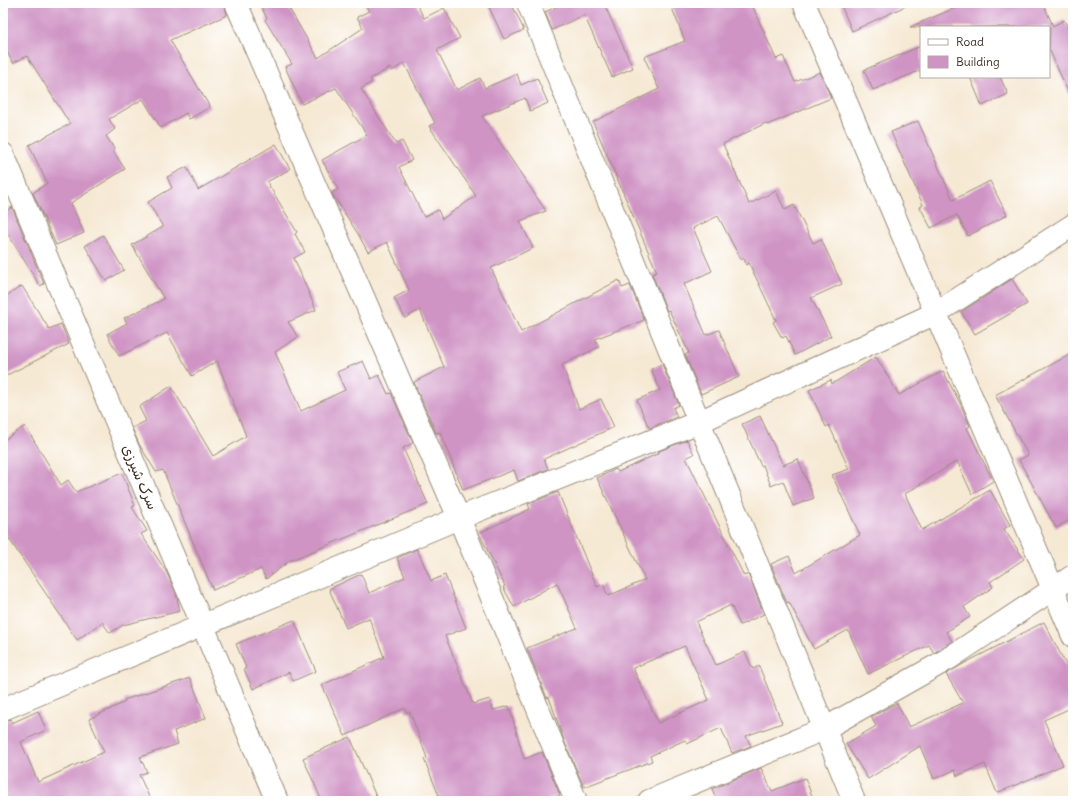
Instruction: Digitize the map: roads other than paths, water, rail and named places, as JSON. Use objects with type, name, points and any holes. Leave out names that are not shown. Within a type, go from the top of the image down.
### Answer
[{"type":"street","points":[[236,3],[459,518],[576,801]]},
{"type":"street","points":[[528,3],[854,801]]},
{"type":"street","points":[[804,3],[1073,636]]},
{"type":"street","name":"سرک شیرزی","points":[[3,154],[277,801]]},
{"type":"street","points":[[3,709],[459,518],[699,422],[936,313],[1073,225]]},
{"type":"street","points":[[649,801],[824,729],[948,659],[1073,576]]}]
